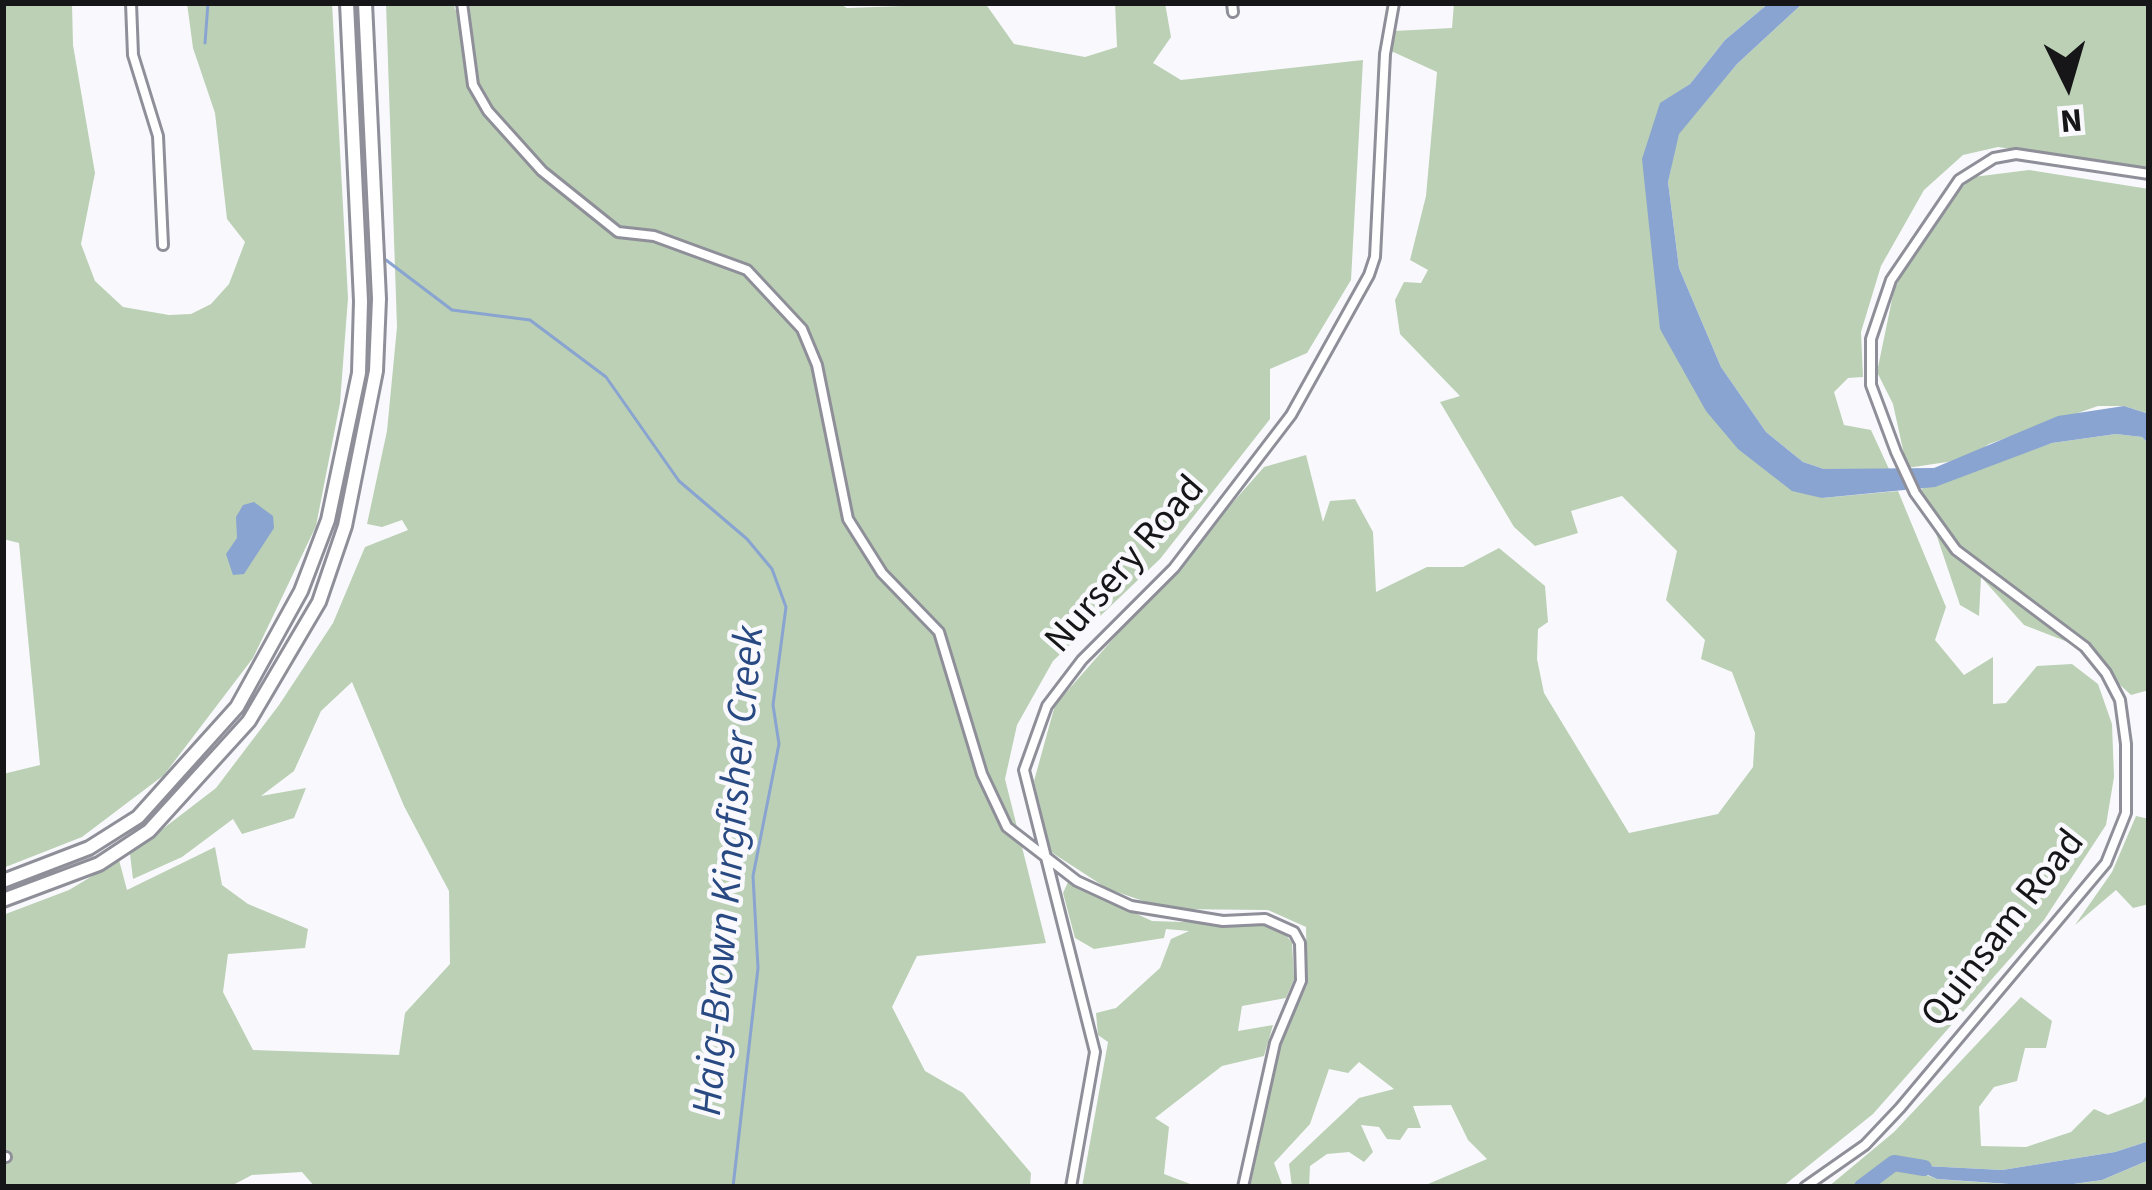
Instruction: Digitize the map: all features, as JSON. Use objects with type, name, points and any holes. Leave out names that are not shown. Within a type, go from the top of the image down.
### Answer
[{"type":"highway","points":[[3,881],[89,848],[138,817],[237,706],[270,655],[328,520],[359,373],[358,233],[346,3]]},
{"type":"highway","points":[[3,900],[99,864],[149,831],[249,721],[319,602],[345,526],[376,371],[379,299],[365,3]]},
{"type":"street","points":[[131,3],[134,55],[158,136],[163,245]]},
{"type":"street","points":[[462,3],[473,85],[488,111],[542,171],[618,232],[654,236],[747,270],[802,329],[817,364],[848,519],[882,572],[939,632],[982,774],[1007,827],[1077,880],[1131,906],[1223,921],[1265,919],[1294,932],[1300,943],[1301,981],[1275,1042],[1243,1187]]},
{"type":"street","name":"Nursery Road","points":[[1071,1187],[1095,1052],[1024,770],[1047,706],[1082,661],[1174,568],[1280,430],[1369,275],[1375,257],[1385,54],[1394,3]]},
{"type":"street","name":"Quinsam Road","points":[[1805,1187],[1865,1144],[1900,1108],[2106,863],[2126,813],[2126,744],[2120,700],[2106,673],[2085,647],[1956,550],[1930,514],[1897,452],[1871,385],[1871,339],[1891,280],[1959,180],[1994,158],[2016,154],[2149,173]]},
{"type":"green space","points":[[3,3],[72,3],[73,45],[95,173],[81,244],[95,281],[123,307],[169,315],[191,314],[211,304],[229,284],[245,242],[227,219],[215,113],[193,48],[187,3],[332,3],[348,298],[340,403],[316,526],[253,658],[164,775],[82,837],[3,868],[3,774],[40,765],[19,543],[3,539]]},
{"type":"green space","points":[[386,3],[454,3],[455,10],[472,3],[838,3],[847,8],[985,3],[1014,44],[1085,57],[1117,47],[1115,3],[1165,3],[1171,37],[1153,63],[1181,80],[1363,60],[1351,280],[1307,353],[1270,369],[1270,419],[1160,559],[1053,661],[1017,725],[1005,779],[1046,943],[917,956],[892,1007],[925,1071],[963,1093],[1031,1173],[1030,1187],[315,1187],[302,1172],[252,1175],[229,1187],[3,1187],[3,915],[69,890],[119,860],[127,890],[215,847],[222,885],[248,904],[308,929],[305,948],[228,954],[223,992],[253,1050],[399,1055],[405,1013],[450,964],[449,891],[404,806],[352,682],[321,711],[294,771],[261,796],[306,788],[294,818],[242,834],[233,819],[182,857],[133,879],[130,854],[216,788],[333,623],[365,547],[408,530],[402,520],[382,527],[367,524],[387,431],[397,327]]},
{"type":"green space","points":[[1454,3],[1769,3],[1725,40],[1690,84],[1660,104],[1660,329],[1822,498],[1898,491],[1946,607],[1935,640],[1964,675],[1993,657],[1993,704],[2006,703],[2037,666],[2072,664],[2098,684],[2112,724],[2114,777],[2106,825],[2044,920],[1873,1114],[1782,1187],[1421,1187],[1487,1159],[1468,1140],[1451,1105],[1413,1106],[1421,1128],[1408,1128],[1400,1140],[1387,1139],[1379,1127],[1361,1125],[1373,1152],[1364,1162],[1349,1152],[1327,1154],[1310,1166],[1309,1187],[1292,1187],[1289,1164],[1359,1098],[1394,1089],[1359,1062],[1348,1073],[1329,1069],[1310,1124],[1274,1163],[1283,1187],[1250,1187],[1281,1041],[1307,985],[1306,927],[1268,910],[1167,909],[1108,889],[1051,852],[1034,781],[1055,705],[1264,467],[1306,455],[1323,522],[1330,501],[1355,499],[1373,532],[1376,592],[1427,567],[1463,567],[1499,548],[1545,586],[1548,622],[1538,629],[1537,659],[1544,693],[1629,833],[1718,814],[1753,767],[1755,733],[1732,672],[1701,659],[1705,640],[1666,600],[1677,551],[1622,496],[1571,511],[1578,533],[1535,546],[1514,527],[1440,402],[1460,396],[1400,334],[1395,300],[1404,282],[1421,283],[1428,270],[1410,260],[1426,196],[1437,72],[1389,50],[1394,31],[1452,28]]},
{"type":"green space","points":[[1803,3],[2149,3],[2149,169],[1998,147],[1963,155],[1924,190],[1881,266],[1861,332],[1863,377],[1848,378],[1834,392],[1844,425],[1871,430],[1889,469],[1824,469],[1803,462],[1766,432],[1721,367],[1679,268],[1668,182],[1678,134],[1737,64]]},
{"type":"green space","points":[[2029,170],[2149,189],[2149,414],[2124,406],[2098,406],[1989,444],[1967,459],[1907,468],[1893,404],[1877,372],[1894,290],[1933,215],[1973,177]]},
{"type":"green space","points":[[2116,434],[2142,437],[2149,444],[2149,690],[2131,695],[2078,646],[2024,625],[1981,577],[1979,616],[1960,605],[1921,489],[2052,443]]},
{"type":"green space","points":[[2136,816],[2149,819],[2149,904],[2133,908],[2116,890],[2075,925],[2112,872]]},
{"type":"green space","points":[[1068,882],[1152,921],[1276,925],[1292,942],[1294,979],[1286,998],[1242,1006],[1238,1031],[1273,1025],[1264,1056],[1222,1066],[1155,1118],[1169,1127],[1164,1174],[1198,1187],[1082,1187],[1108,1042],[1098,1035],[1096,1013],[1116,1008],[1160,968],[1171,939],[1189,931],[1166,929],[1164,938],[1094,949],[1075,938],[1063,893]]},
{"type":"green space","points":[[2021,997],[2052,1021],[2046,1048],[2025,1048],[2017,1081],[1994,1087],[1979,1107],[1981,1146],[2026,1147],[2071,1132],[2094,1109],[2108,1115],[2142,1102],[2149,1092],[2149,1141],[2115,1152],[2002,1170],[1905,1165],[1892,1159],[1854,1187],[1828,1187],[1894,1132]]},
{"type":"green space","points":[[2149,1160],[2149,1187],[2052,1187],[2102,1180]]},
{"type":"green space","points":[[1894,1163],[1937,1179],[2045,1187],[1862,1187]]},
{"type":"water","points":[[1769,3],[1803,3],[1737,64],[1679,134],[1668,182],[1679,268],[1721,367],[1766,432],[1803,462],[1824,469],[1934,468],[2058,416],[2124,406],[2149,414],[2149,444],[2142,437],[2116,434],[2052,443],[1935,487],[1822,498],[1792,491],[1738,449],[1706,411],[1660,329],[1642,159],[1660,103],[1690,84],[1725,40]]},
{"type":"water","points":[[254,502],[273,516],[274,528],[244,574],[233,575],[226,554],[237,538],[236,517],[243,505]]},
{"type":"water","points":[[2149,1141],[2149,1160],[2102,1180],[2052,1187],[1937,1179],[1905,1165],[2002,1170],[2115,1152]]},
{"type":"waterway","points":[[205,43],[208,3]]},
{"type":"waterway","name":"Haig-Brown Kingfisher Creek","points":[[340,3],[344,73]]},
{"type":"waterway","name":"Haig-Brown Kingfisher Creek","points":[[363,219],[371,248]]},
{"type":"waterway","name":"Haig-Brown Kingfisher Creek","points":[[386,260],[452,310],[530,320],[606,377],[679,481],[747,539],[772,569],[786,607],[773,705],[779,744],[753,876],[758,968],[733,1187]]},
{"type":"waterway","points":[[1862,1187],[1894,1163],[1924,1168]]}]
